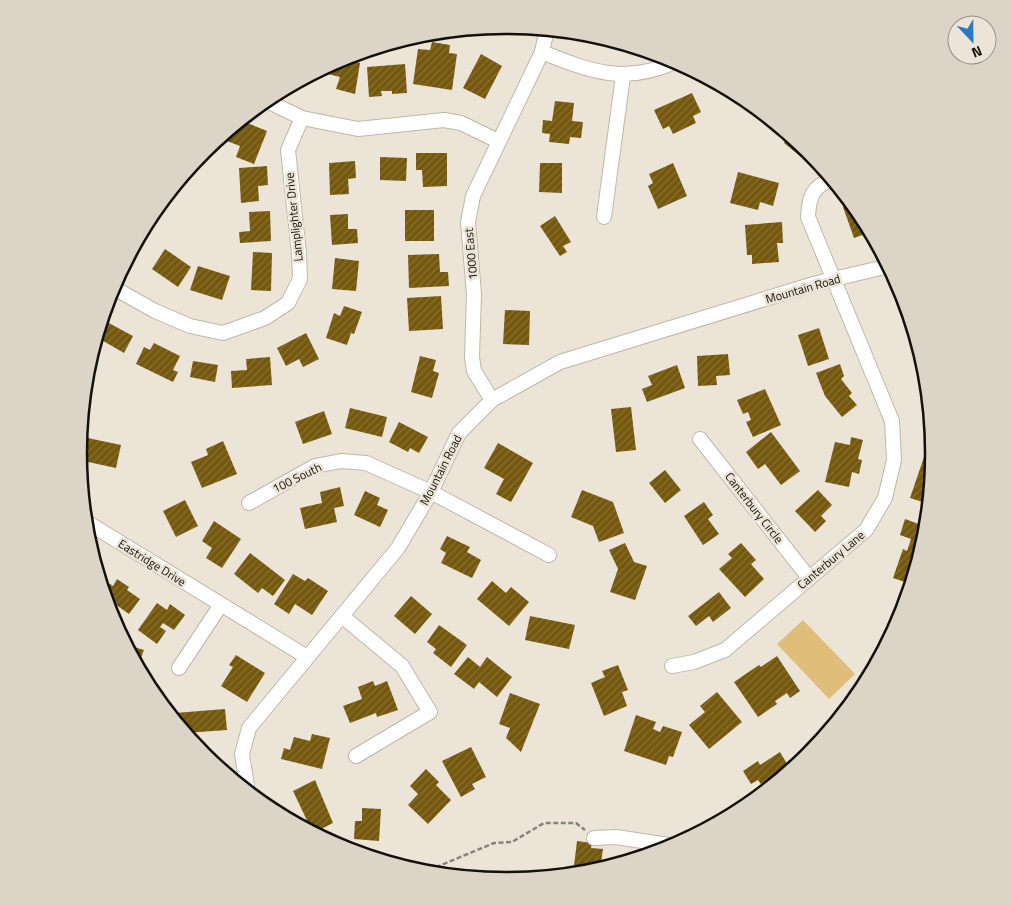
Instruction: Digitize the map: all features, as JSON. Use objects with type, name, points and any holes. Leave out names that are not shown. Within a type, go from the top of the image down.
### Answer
[{"type":"street","name":"1000 East","points":[[492,400],[474,371],[472,357],[474,294],[468,222],[473,196],[542,52],[546,36]]},
{"type":"street","points":[[542,52],[579,68],[623,76],[666,66]]},
{"type":"street","points":[[604,217],[623,76]]},
{"type":"street","points":[[273,104],[302,118],[358,129],[444,120],[461,123],[498,141]]},
{"type":"street","name":"Lamplighter Drive","points":[[120,291],[155,311],[190,326],[223,333],[265,318],[288,303],[300,279],[288,150],[302,118]]},
{"type":"street","name":"Canterbury Lane","points":[[672,666],[694,662],[725,650],[866,530],[884,498],[894,460],[892,421],[832,280],[808,217],[809,197],[825,182]]},
{"type":"street","name":"Mountain Road","points":[[246,782],[242,754],[249,728],[398,548],[431,492],[459,433],[492,400],[560,362],[832,280],[882,268]]},
{"type":"street","name":"Canterbury Circle","points":[[700,439],[809,578]]},
{"type":"street","name":"100 South","points":[[249,503],[316,466],[341,461],[366,463],[431,492],[549,555]]},
{"type":"street","name":"Eastridge Drive","points":[[94,530],[307,658]]},
{"type":"street","points":[[179,668],[220,606]]},
{"type":"street","points":[[342,616],[402,666],[430,712],[356,756]]},
{"type":"street","points":[[594,838],[616,837],[657,843]]},
{"type":"path","points":[[438,867],[494,843],[512,842],[544,823],[576,823],[594,838]]},
{"type":"shaded area","points":[[803,620],[855,674],[829,699],[777,644]]},
{"type":"building","points":[[432,42],[450,45],[449,53],[457,54],[452,90],[413,84],[418,49],[430,50]]},
{"type":"building","points":[[481,54],[502,66],[485,99],[463,88]]},
{"type":"building","points":[[356,62],[360,63],[355,94],[336,89],[340,77],[328,74]]},
{"type":"building","points":[[405,64],[407,93],[392,94],[392,91],[381,91],[382,96],[369,97],[367,67]]},
{"type":"building","points":[[692,93],[701,112],[693,116],[696,123],[673,134],[669,126],[663,129],[654,110]]},
{"type":"building","points":[[555,101],[574,103],[572,121],[583,122],[581,138],[570,137],[569,144],[549,142],[550,134],[542,133],[543,120],[552,121]]},
{"type":"building","points":[[247,123],[267,131],[254,164],[236,157],[240,146],[227,141]]},
{"type":"building","points":[[785,141],[804,159],[784,143]]},
{"type":"building","points":[[416,153],[447,153],[447,186],[423,187],[422,170],[416,170]]},
{"type":"building","points":[[380,157],[407,158],[406,181],[380,180]]},
{"type":"building","points":[[355,161],[356,178],[348,179],[349,194],[330,195],[329,163]]},
{"type":"building","points":[[540,163],[562,163],[562,193],[539,192]]},
{"type":"building","points":[[673,163],[687,196],[658,209],[648,186],[653,183],[649,174]]},
{"type":"building","points":[[267,166],[268,185],[258,186],[259,201],[241,203],[239,168]]},
{"type":"building","points":[[738,172],[779,183],[773,206],[760,202],[758,210],[730,203]]},
{"type":"building","points":[[845,206],[864,235],[854,238],[843,207]]},
{"type":"building","points":[[405,210],[434,210],[434,241],[405,241]]},
{"type":"building","points":[[270,211],[271,241],[240,243],[239,232],[250,231],[249,212]]},
{"type":"building","points":[[348,214],[348,229],[357,229],[358,243],[332,245],[330,215]]},
{"type":"building","points":[[555,216],[571,242],[563,246],[567,252],[560,256],[540,226]]},
{"type":"building","points":[[782,222],[783,243],[777,243],[779,262],[752,264],[752,255],[747,255],[745,225]]},
{"type":"building","points":[[165,249],[191,267],[178,287],[152,269]]},
{"type":"building","points":[[253,252],[272,253],[271,291],[251,290]]},
{"type":"building","points":[[439,254],[440,272],[448,272],[449,286],[409,288],[408,255]]},
{"type":"building","points":[[335,258],[359,261],[356,291],[332,289]]},
{"type":"building","points":[[198,266],[230,276],[222,300],[190,290]]},
{"type":"building","points":[[441,296],[443,329],[409,331],[407,298]]},
{"type":"building","points":[[344,306],[362,312],[354,334],[351,333],[347,345],[326,338],[334,313],[340,316]]},
{"type":"building","points":[[505,310],[530,311],[529,345],[503,344]]},
{"type":"building","points":[[108,322],[133,336],[124,353],[102,340]]},
{"type":"building","points":[[819,328],[829,359],[808,366],[798,335]]},
{"type":"building","points":[[306,333],[319,359],[303,367],[299,359],[286,366],[277,348]]},
{"type":"building","points":[[154,343],[180,356],[173,370],[178,372],[173,382],[136,364],[144,347],[150,350]]},
{"type":"building","points":[[728,354],[730,375],[716,376],[717,385],[698,386],[697,356]]},
{"type":"building","points":[[420,356],[436,360],[433,371],[439,373],[432,398],[411,392]]},
{"type":"building","points":[[270,357],[272,385],[232,388],[231,371],[247,370],[246,359]]},
{"type":"building","points":[[193,361],[218,365],[215,382],[190,377]]},
{"type":"building","points":[[840,364],[844,376],[841,379],[852,393],[849,396],[857,405],[842,417],[825,396],[816,373]]},
{"type":"building","points":[[677,365],[685,388],[647,402],[642,389],[652,385],[648,376]]},
{"type":"building","points":[[765,389],[781,425],[753,437],[746,422],[751,420],[748,412],[743,414],[737,400]]},
{"type":"building","points":[[631,407],[636,450],[616,452],[611,409]]},
{"type":"building","points":[[350,408],[387,417],[382,437],[345,428]]},
{"type":"building","points":[[324,411],[332,434],[303,444],[295,422]]},
{"type":"building","points":[[399,422],[428,437],[419,453],[410,448],[408,452],[389,442]]},
{"type":"building","points":[[771,432],[800,471],[781,485],[765,464],[758,469],[746,452]]},
{"type":"building","points":[[851,437],[863,440],[858,459],[862,460],[859,474],[852,472],[849,487],[825,482],[835,442],[850,445]]},
{"type":"building","points":[[88,438],[121,445],[116,468],[87,462]]},
{"type":"building","points":[[223,441],[237,474],[202,488],[191,462],[208,455],[206,449]]},
{"type":"building","points":[[498,443],[533,463],[511,502],[496,494],[504,479],[484,468]]},
{"type":"building","points":[[924,457],[925,457],[922,502],[910,498]]},
{"type":"building","points":[[665,470],[681,490],[665,503],[649,483]]},
{"type":"building","points":[[340,487],[344,506],[334,508],[337,522],[305,529],[300,508],[322,503],[320,492]]},
{"type":"building","points":[[582,490],[613,502],[624,533],[599,542],[593,526],[571,517]]},
{"type":"building","points":[[818,490],[832,505],[821,516],[826,521],[815,532],[795,511]]},
{"type":"building","points":[[365,491],[380,498],[377,505],[388,510],[380,527],[354,515]]},
{"type":"building","points":[[185,500],[198,526],[176,537],[163,511]]},
{"type":"building","points":[[704,502],[713,515],[708,519],[719,534],[703,545],[684,516]]},
{"type":"building","points":[[905,519],[919,524],[905,582],[893,578],[903,549],[907,551],[911,539],[900,535]]},
{"type":"building","points":[[214,521],[241,539],[222,568],[206,558],[212,548],[202,541]]},
{"type":"building","points":[[447,536],[470,547],[467,552],[481,560],[472,578],[441,563],[446,553],[440,549]]},
{"type":"building","points":[[625,543],[634,562],[647,566],[635,600],[610,592],[618,569],[609,550]]},
{"type":"building","points":[[741,543],[756,560],[751,564],[764,579],[745,597],[719,569],[732,558],[728,554]]},
{"type":"building","points":[[250,553],[285,580],[273,596],[262,588],[258,593],[234,574]]},
{"type":"building","points":[[293,574],[305,581],[308,578],[328,591],[312,615],[295,604],[289,614],[274,604]]},
{"type":"building","points":[[117,579],[129,587],[127,590],[140,599],[129,614],[116,605],[107,582],[113,586]]},
{"type":"building","points":[[492,581],[506,593],[511,587],[529,602],[509,626],[477,599]]},
{"type":"building","points":[[719,592],[731,608],[713,622],[709,616],[696,626],[688,616]]},
{"type":"building","points":[[411,596],[432,614],[415,634],[394,616]]},
{"type":"building","points":[[157,603],[167,610],[170,604],[185,615],[174,630],[163,623],[160,627],[166,631],[157,644],[138,630]]},
{"type":"building","points":[[530,616],[575,625],[569,649],[525,640]]},
{"type":"building","points":[[439,625],[467,645],[451,667],[433,653],[436,649],[427,642]]},
{"type":"building","points":[[135,647],[144,650],[141,659]]},
{"type":"building","points":[[236,655],[265,673],[247,702],[221,686],[233,667],[229,665]]},
{"type":"building","points":[[777,656],[800,691],[790,698],[787,693],[775,701],[777,704],[758,717],[734,682],[759,665],[761,667]]},
{"type":"building","points":[[468,657],[480,667],[487,657],[512,677],[497,697],[479,682],[474,689],[454,674]]},
{"type":"building","points":[[618,665],[628,690],[622,692],[627,706],[604,716],[591,683],[605,677],[602,671]]},
{"type":"building","points":[[373,681],[375,686],[387,681],[398,710],[377,717],[376,713],[350,723],[343,706],[362,699],[358,687]]},
{"type":"building","points":[[717,692],[742,722],[709,749],[689,725],[705,712],[700,706]]},
{"type":"building","points":[[510,693],[540,704],[521,752],[506,738],[510,728],[499,724]]},
{"type":"building","points":[[225,709],[227,730],[194,732],[177,713]]},
{"type":"building","points":[[636,715],[656,722],[653,729],[660,732],[663,726],[682,732],[673,757],[669,756],[666,765],[624,751]]},
{"type":"building","points":[[312,734],[330,738],[322,769],[281,759],[284,748],[290,750],[294,737],[310,741]]},
{"type":"building","points":[[471,747],[486,777],[472,784],[475,789],[461,797],[442,761]]},
{"type":"building","points":[[780,752],[787,763],[762,785],[758,780],[751,784],[743,771],[758,761],[760,765]]},
{"type":"building","points":[[426,769],[439,782],[436,785],[451,800],[428,824],[408,805],[418,794],[410,786]]},
{"type":"building","points":[[315,780],[333,823],[321,829],[308,822],[293,791]]},
{"type":"building","points":[[362,808],[381,809],[379,841],[354,839],[355,821],[362,821]]},
{"type":"building","points":[[577,841],[592,843],[591,848],[603,849],[601,861],[574,867]]}]
